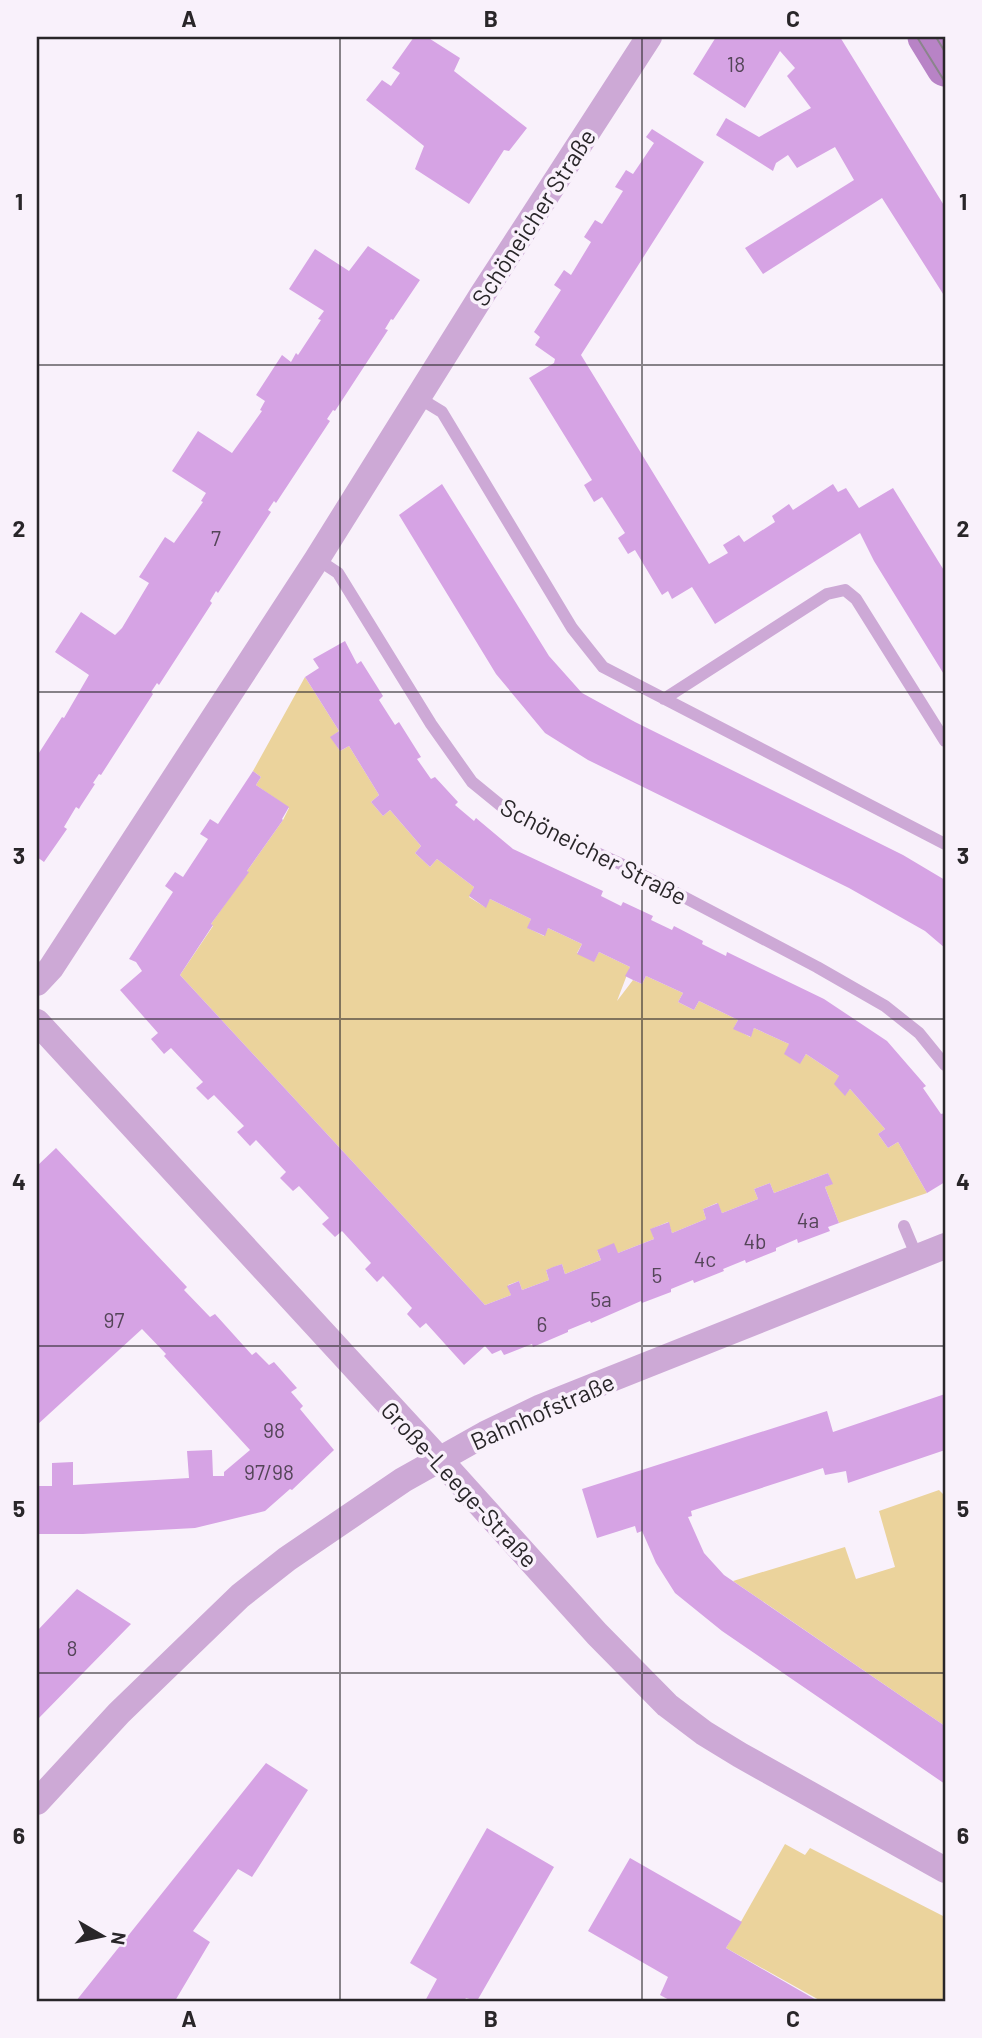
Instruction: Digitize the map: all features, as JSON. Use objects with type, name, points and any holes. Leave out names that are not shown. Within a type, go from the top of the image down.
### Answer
[{"type":"main road","points":[[926,37],[945,68]]},
{"type":"street","name":"Schöneicher Straße","points":[[37,983],[51,968],[317,559],[482,295],[649,37]]},
{"type":"street","name":"Große-Leege-Straße","points":[[37,1022],[597,1634],[667,1705],[740,1755],[945,1870]]},
{"type":"street","name":"Bahnhofstraße","points":[[37,1802],[119,1713],[240,1597],[287,1559],[403,1480],[541,1407],[945,1247]]},
{"type":"lane","points":[[419,398],[442,412],[566,619],[603,667],[945,844]]},
{"type":"lane","name":"Schöneicher Straße","points":[[317,559],[338,573],[431,724],[472,782],[510,813],[623,865],[886,1006],[919,1033],[945,1065]]},
{"type":"lane","points":[[664,699],[827,594],[845,590],[856,599],[945,741]]},
{"type":"lane","points":[[904,1226],[917,1257]]},
{"type":"shaded area","points":[[305,677],[339,731],[331,737],[340,751],[349,746],[379,795],[371,802],[383,816],[390,810],[421,846],[415,853],[430,867],[437,859],[474,887],[469,897],[485,907],[490,899],[531,919],[528,928],[544,936],[548,928],[582,944],[577,953],[594,961],[599,952],[630,967],[617,1001],[633,980],[642,984],[646,976],[683,993],[678,1002],[694,1010],[699,1001],[738,1020],[734,1028],[750,1037],[754,1028],[789,1044],[800,1063],[806,1054],[839,1076],[845,1095],[850,1089],[885,1129],[878,1134],[888,1148],[898,1142],[927,1193],[839,1223],[825,1187],[832,1184],[828,1173],[774,1193],[770,1183],[754,1189],[758,1199],[722,1213],[717,1203],[703,1209],[706,1219],[672,1233],[668,1222],[651,1229],[654,1239],[618,1253],[597,1250],[601,1260],[565,1274],[562,1264],[546,1270],[549,1280],[522,1290],[519,1281],[508,1285],[511,1295],[485,1305],[180,975],[289,808],[256,785],[261,777],[253,771]]},
{"type":"shaded area","points":[[939,1490],[945,1496],[945,1726],[733,1581],[845,1547],[856,1579],[895,1567],[879,1511]]},
{"type":"shaded area","points":[[785,1844],[805,1855],[810,1848],[945,1917],[945,2001],[821,2001],[726,1948]]},
{"type":"building","points":[[414,37],[427,37],[460,58],[454,71],[527,128],[509,151],[504,150],[469,204],[415,169],[424,146],[366,100],[382,80],[391,86],[400,73],[392,68]]},
{"type":"building","points":[[716,37],[840,37],[945,207],[945,297],[882,198],[763,274],[745,248],[854,180],[835,147],[797,168],[788,155],[776,163],[773,171],[716,135],[726,118],[759,137],[811,108],[787,76],[795,68],[780,51],[745,108],[693,74]]},
{"type":"building","points":[[652,129],[704,162],[581,355],[709,564],[728,553],[723,545],[739,535],[744,542],[775,522],[772,516],[789,504],[793,510],[833,484],[838,492],[846,488],[859,508],[893,488],[945,572],[945,676],[874,561],[860,533],[715,624],[692,587],[672,599],[668,591],[662,595],[635,550],[628,554],[618,538],[625,533],[602,497],[594,502],[584,485],[592,480],[529,378],[554,363],[555,359],[535,345],[540,337],[534,332],[561,290],[554,285],[564,270],[571,275],[591,242],[584,237],[595,220],[602,224],[623,191],[615,187],[626,170],[633,174],[654,143],[646,137]]},
{"type":"building","points":[[368,246],[420,280],[393,320],[391,319],[385,329],[388,330],[327,419],[330,421],[276,503],[274,501],[268,510],[271,512],[218,593],[216,591],[210,601],[212,603],[159,685],[157,683],[151,692],[153,694],[101,775],[99,774],[93,783],[95,784],[79,809],[76,807],[64,827],[67,829],[44,862],[37,857],[37,756],[62,717],[64,718],[89,675],[55,652],[81,612],[115,635],[122,628],[149,583],[139,577],[165,537],[174,543],[203,502],[201,501],[206,493],[172,471],[198,431],[232,453],[262,411],[260,410],[265,401],[256,395],[282,355],[291,362],[321,320],[318,319],[324,311],[289,289],[315,249],[349,271]]},
{"type":"building","points":[[442,484],[549,656],[582,693],[903,855],[945,880],[945,948],[925,931],[849,888],[588,760],[545,733],[496,674],[399,515]]},
{"type":"building","points":[[345,641],[357,664],[361,661],[383,696],[379,700],[395,725],[399,722],[421,757],[417,759],[431,779],[435,777],[458,802],[455,805],[474,821],[476,818],[513,849],[603,891],[601,896],[621,906],[623,902],[653,916],[651,920],[672,930],[674,926],[726,956],[727,952],[824,999],[887,1041],[926,1086],[923,1088],[941,1114],[945,1113],[945,1182],[927,1193],[898,1142],[888,1148],[878,1134],[885,1129],[850,1089],[845,1096],[834,1084],[839,1076],[806,1054],[800,1064],[784,1054],[789,1044],[754,1028],[751,1037],[733,1029],[738,1020],[699,1001],[694,1010],[678,1002],[683,993],[646,976],[642,984],[633,980],[625,976],[630,967],[599,952],[594,962],[577,954],[582,944],[548,928],[545,936],[527,928],[531,919],[490,899],[486,908],[469,896],[474,887],[437,859],[430,867],[415,853],[421,846],[390,810],[383,816],[371,802],[379,795],[349,746],[340,751],[330,737],[339,731],[305,677],[319,668],[313,659]]},
{"type":"building","points":[[253,771],[261,777],[256,785],[289,807],[180,975],[485,1305],[511,1295],[507,1286],[519,1281],[522,1290],[549,1280],[546,1270],[553,1267],[562,1264],[565,1274],[601,1260],[597,1250],[614,1243],[618,1253],[654,1239],[650,1229],[669,1222],[672,1233],[706,1219],[703,1209],[718,1203],[722,1213],[758,1199],[754,1189],[770,1183],[774,1193],[828,1173],[833,1184],[825,1187],[839,1223],[828,1227],[830,1231],[798,1243],[797,1239],[776,1248],[776,1251],[746,1263],[745,1260],[694,1283],[693,1280],[671,1289],[671,1292],[642,1303],[641,1301],[591,1323],[590,1321],[533,1347],[532,1344],[504,1355],[501,1350],[492,1354],[485,1346],[464,1365],[426,1323],[420,1328],[407,1314],[412,1308],[383,1276],[377,1282],[365,1269],[371,1263],[342,1231],[335,1237],[322,1224],[329,1218],[299,1186],[293,1191],[280,1178],[286,1172],[256,1140],[250,1146],[237,1132],[244,1126],[214,1095],[208,1100],[196,1088],[203,1082],[171,1048],[164,1054],[151,1039],[158,1033],[120,990],[142,971],[136,962],[129,959],[173,892],[165,886],[175,872],[183,877],[208,839],[200,834],[210,819],[218,824]]},
{"type":"building","points":[[56,1148],[187,1287],[184,1290],[210,1317],[215,1314],[252,1355],[256,1352],[269,1365],[274,1362],[297,1388],[291,1392],[303,1406],[300,1409],[334,1450],[292,1490],[265,1511],[195,1528],[37,1534],[37,1486],[52,1486],[52,1463],[73,1462],[73,1485],[189,1478],[187,1451],[212,1450],[213,1476],[224,1476],[224,1472],[250,1450],[142,1329],[37,1425],[37,1166]]},
{"type":"building","points":[[945,1394],[945,1450],[848,1483],[846,1471],[825,1475],[823,1468],[691,1511],[692,1516],[688,1517],[704,1553],[724,1575],[945,1726],[945,1784],[722,1631],[675,1593],[656,1563],[642,1531],[637,1533],[635,1526],[597,1538],[582,1489],[827,1411],[833,1432]]},
{"type":"building","points":[[77,1589],[131,1624],[37,1720],[37,1631]]},
{"type":"building","points":[[266,1763],[308,1790],[252,1877],[238,1869],[193,1931],[210,1942],[175,2001],[76,2001]]},
{"type":"building","points":[[487,1828],[554,1867],[477,2001],[466,1998],[464,2001],[425,2001],[437,1979],[410,1963]]},
{"type":"building","points":[[630,1858],[742,1922],[726,1948],[818,2001],[671,2001],[660,1995],[668,1977],[588,1931]]},
{"type":"tram line","points":[[917,37],[945,82]]},
{"type":"tram line","points":[[936,37],[945,52]]}]
